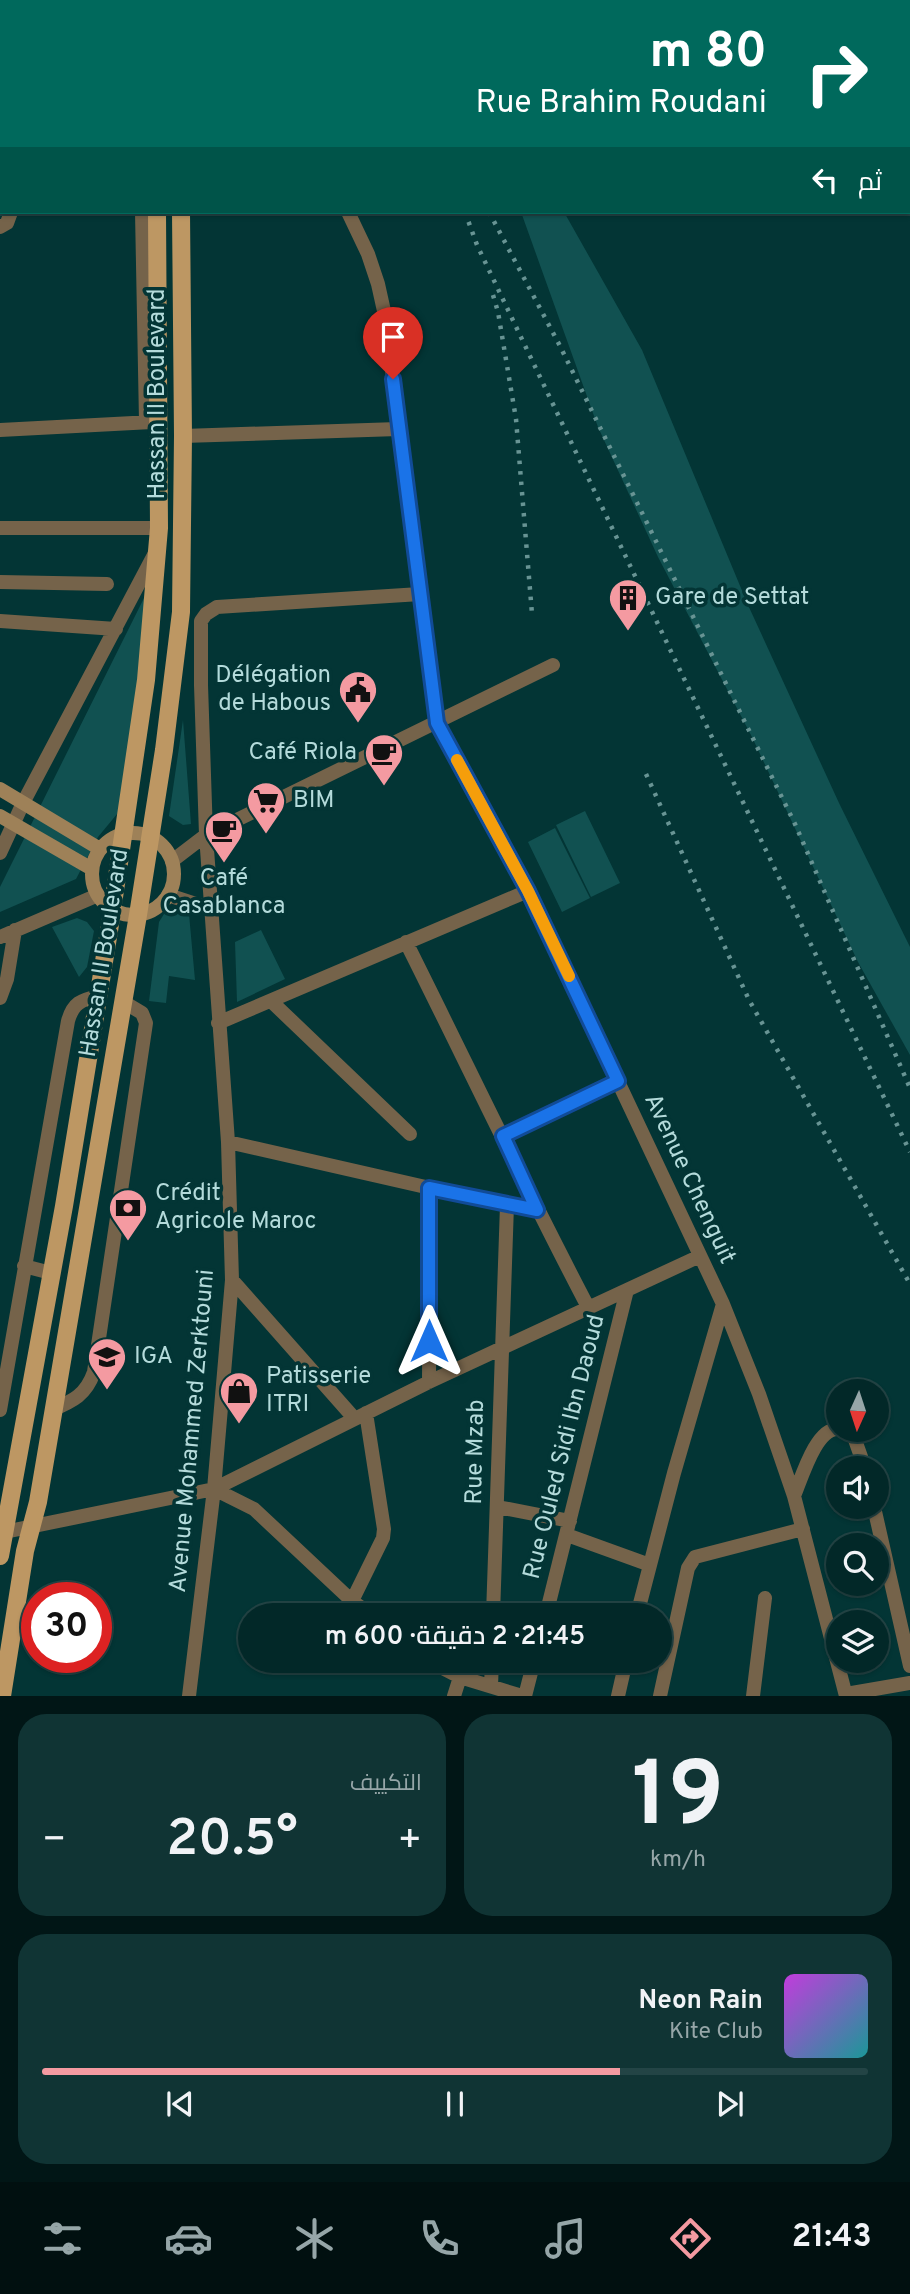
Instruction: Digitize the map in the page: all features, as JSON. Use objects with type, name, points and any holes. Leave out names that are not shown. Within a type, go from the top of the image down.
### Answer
[{"type":"main road","name":"Hassan II Boulevard","points":[[0,1556],[98,996],[146,680],[159,527],[153,422],[157,214]]},
{"type":"main road","name":"Hassan II Boulevard","points":[[2,1696],[25,1551],[32,1527],[138,915],[164,750],[181,612],[181,214]]},
{"type":"street","points":[[0,44],[0,57]]},
{"type":"street","points":[[0,227],[7,223],[10,214]]},
{"type":"street","points":[[0,430],[153,422],[142,214]]},
{"type":"street","name":"Avenue Chenguit","points":[[349,214],[368,254],[388,329],[398,429],[437,723],[528,891],[723,1304],[759,1394],[794,1496],[846,1695]]},
{"type":"street","points":[[183,436],[398,429]]},
{"type":"street","points":[[0,528],[159,527]]},
{"type":"street","points":[[0,853],[23,803],[157,548]]},
{"type":"street","points":[[0,582],[107,584]]},
{"type":"street","name":"Avenue Mohammed Zerktouni","points":[[189,1696],[214,1489],[232,1280],[228,1142],[206,835],[201,621],[217,607],[420,594]]},
{"type":"street","points":[[0,621],[116,629]]},
{"type":"street","points":[[172,861],[206,835],[553,665]]},
{"type":"street","points":[[0,789],[100,849]]},
{"type":"street","points":[[0,816],[92,869]]},
{"type":"street","points":[[123,834],[149,836],[163,846],[172,861],[174,878],[168,895],[150,911],[138,915],[112,909],[98,895],[93,883],[92,869],[100,849],[110,839],[123,834]]},
{"type":"street","points":[[218,1023],[528,891]]},
{"type":"street","points":[[0,937],[98,895]]},
{"type":"street","points":[[168,895],[211,909]]},
{"type":"street","points":[[0,998],[7,979],[15,930]]},
{"type":"street","points":[[406,942],[537,1210],[588,1307]]},
{"type":"street","points":[[0,1410],[7,1326],[24,1266],[71,1010],[82,1000],[98,996]]},
{"type":"street","points":[[52,1410],[76,1399],[88,1386],[94,1372],[146,1023],[142,1013],[122,1001]]},
{"type":"street","points":[[272,1002],[410,1134]]},
{"type":"street","points":[[503,1136],[618,1081]]},
{"type":"street","points":[[228,1142],[537,1210]]},
{"type":"street","points":[[429,1188],[429,1382]]},
{"type":"street","name":"Rue Mzab","points":[[494,1603],[507,1205]]},
{"type":"street","points":[[2,1533],[214,1489],[360,1415],[700,1256]]},
{"type":"street","points":[[24,1266],[51,1273]]},
{"type":"street","points":[[232,1280],[360,1415],[384,1529],[383,1538],[352,1601]]},
{"type":"street","name":"Rue Ouled Sidi Ibn Daoud","points":[[549,1603],[627,1290]]},
{"type":"street","points":[[640,1603],[723,1304]]},
{"type":"street","points":[[794,1496],[820,1437],[826,1433]]},
{"type":"street","points":[[214,1489],[254,1509],[355,1603]]},
{"type":"street","points":[[498,1507],[569,1528],[650,1565]]},
{"type":"street","points":[[877,1519],[910,1667]]},
{"type":"street","points":[[660,1696],[688,1568],[695,1557],[803,1529]]},
{"type":"street","points":[[754,1696],[765,1598]]},
{"type":"street","points":[[452,1673],[524,1696],[531,1673]]},
{"type":"street","points":[[491,1686],[492,1673]]},
{"type":"street","points":[[618,1696],[623,1673]]},
{"type":"street","points":[[454,1696],[460,1677]]},
{"type":"street","points":[[846,1695],[910,1683]]},
{"type":"shaded area","points":[[522,214],[565,214],[642,350],[748,605],[839,803],[910,947],[910,1055],[858,962],[752,737],[658,557],[598,427]]},
{"type":"shaded area","points":[[147,592],[153,595],[122,808],[98,837],[76,879],[0,912],[0,887]]},
{"type":"shaded area","points":[[183,720],[191,824],[183,825],[169,816]]},
{"type":"shaded area","points":[[585,811],[620,883],[591,897],[556,825]]},
{"type":"shaded area","points":[[555,828],[590,898],[562,912],[528,842]]},
{"type":"shaded area","points":[[174,909],[185,909],[189,914],[195,980],[169,976],[166,1003],[149,1001],[159,922],[164,914]]},
{"type":"shaded area","points":[[77,918],[87,922],[94,931],[87,967],[79,977],[52,927]]},
{"type":"shaded area","points":[[261,930],[285,979],[237,1002],[235,942]]},
{"type":"railway","points":[[466,214],[477,245],[910,1152]]},
{"type":"railway","points":[[490,214],[560,346],[795,824],[910,1088]]},
{"type":"railway","points":[[493,295],[516,419],[532,614]]},
{"type":"railway","points":[[646,774],[749,1000],[910,1284]]},
{"type":"slow traffic","points":[[457,760],[528,891],[569,976]]},
{"type":"place","name":"Gare de Settat","points":[[628,632]]},
{"type":"place","name":"Délégation de Habous","points":[[358,724]]},
{"type":"place","name":"Café Riola","points":[[384,787]]},
{"type":"place","name":"BIM","points":[[266,835]]},
{"type":"place","name":"Café Casablanca","points":[[224,864]]},
{"type":"place","name":"Crédit Agricole Maroc","points":[[128,1242]]},
{"type":"place","name":"IGA","points":[[107,1391]]},
{"type":"place","name":"Patisserie ITRI","points":[[239,1425]]},
{"type":"route","points":[[393,379],[437,723],[528,891],[618,1081],[503,1136],[537,1210],[429,1188],[429,1341]]}]
